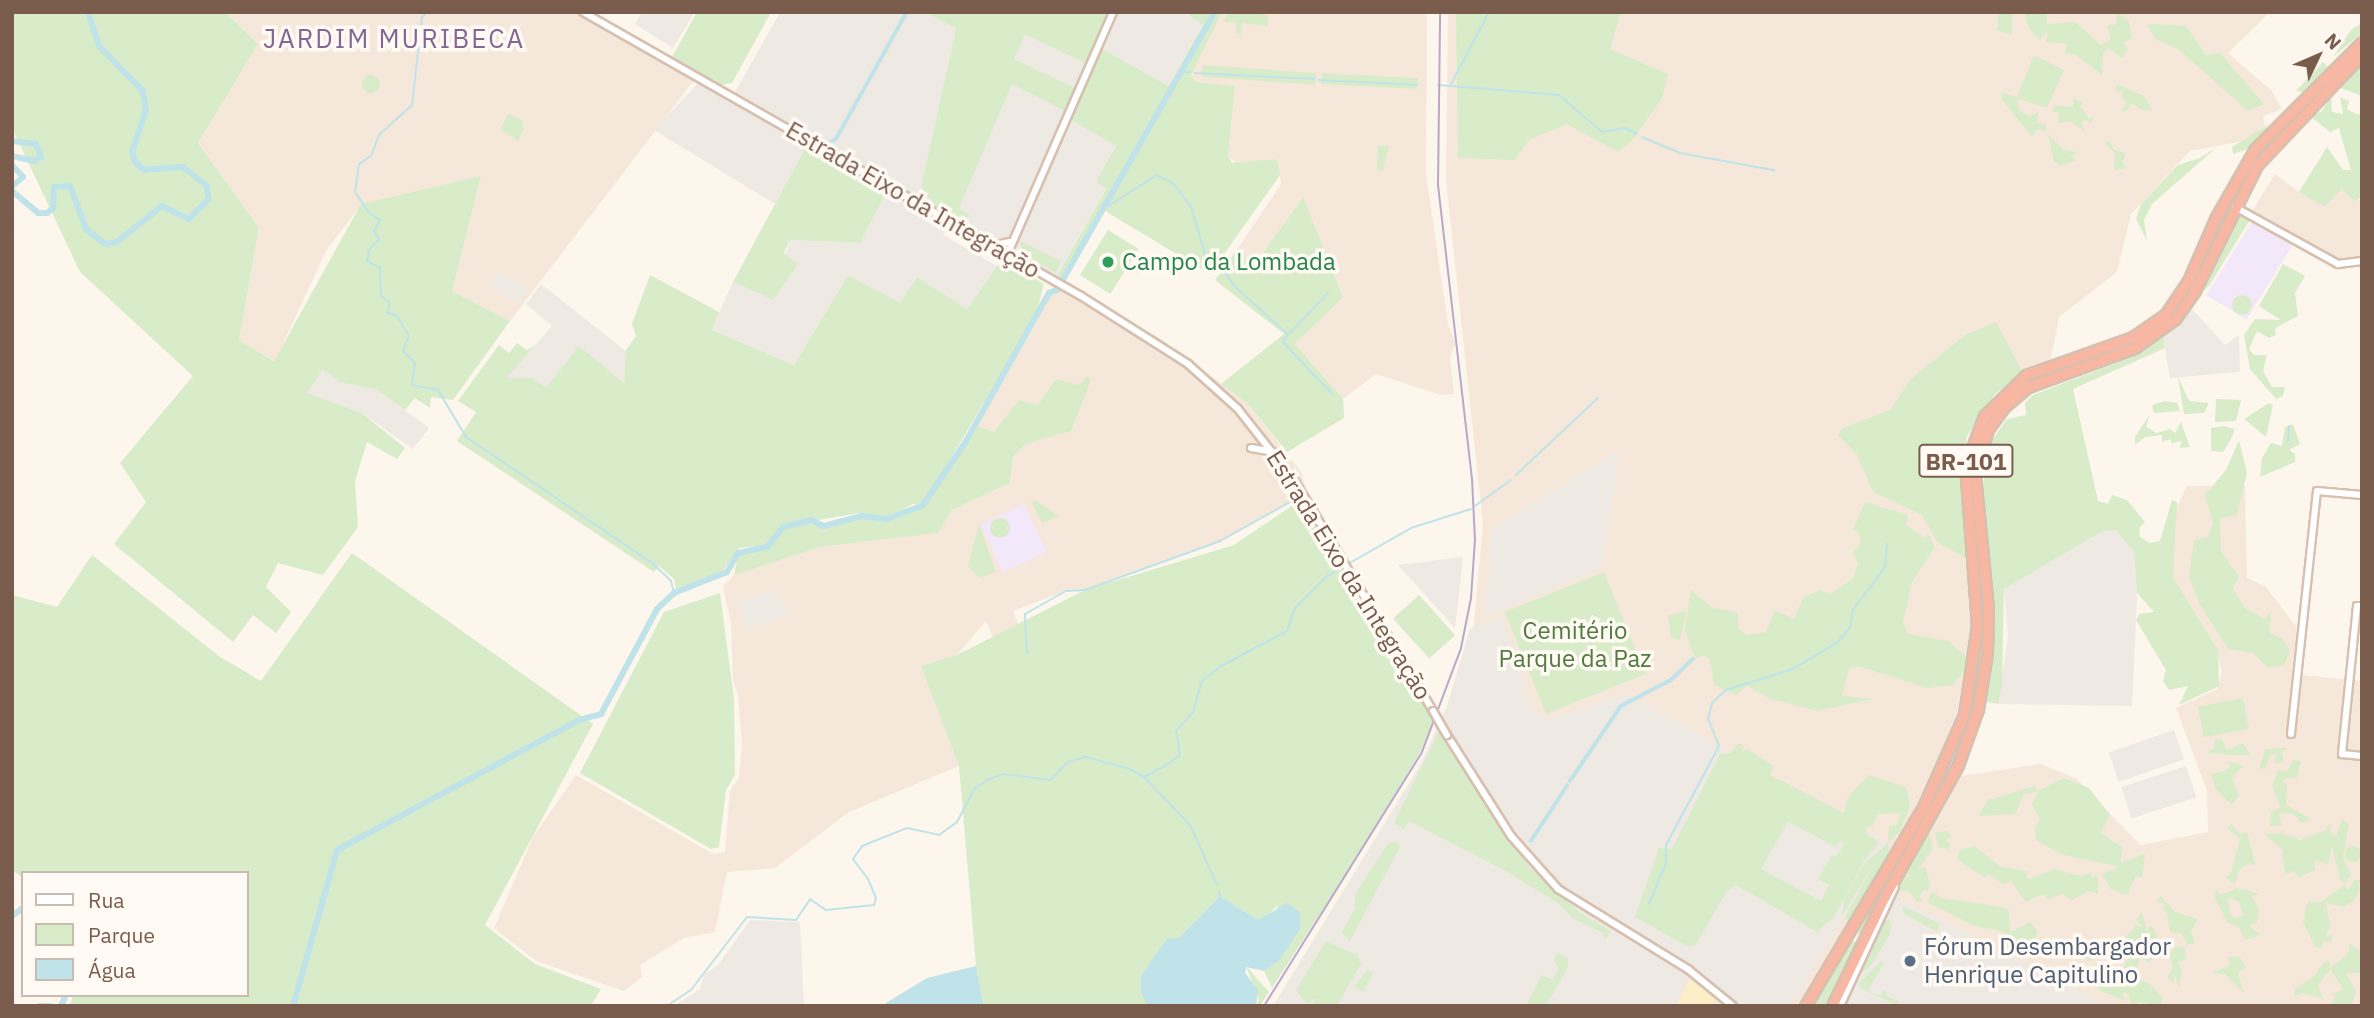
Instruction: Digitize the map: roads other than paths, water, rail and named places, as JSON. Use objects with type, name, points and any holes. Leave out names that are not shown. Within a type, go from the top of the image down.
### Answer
[{"type":"highway","name":"BR-101","points":[[1805,1006],[1942,773],[1968,701],[1977,617],[1965,479],[1969,450],[1984,416],[2026,375],[2133,337],[2165,315],[2188,281],[2216,217],[2255,149],[2362,42]]},
{"type":"highway","name":"BR-101","points":[[1832,1006],[1862,951],[1906,858],[1958,765],[1981,694],[1988,608],[1975,475],[1988,429],[2005,406],[2037,382],[2134,348],[2168,326],[2195,290],[2233,206],[2277,140],[2362,54]]},
{"type":"highway","points":[[1841,943],[1856,935],[1862,951]]},
{"type":"main road","name":"Estrada Eixo da Integração","points":[[583,12],[1064,287],[1188,364],[1238,409],[1273,452],[1511,836],[1558,889],[1600,919],[1689,970],[1733,1006]]},
{"type":"main road","points":[[1006,254],[1113,12]]},
{"type":"main road","points":[[2233,206],[2338,264],[2362,261]]},
{"type":"main road","points":[[992,246],[1013,241]]},
{"type":"main road","points":[[1013,241],[1021,262]]},
{"type":"main road","points":[[1251,448],[1273,452]]},
{"type":"main road","points":[[2291,734],[2317,491],[2362,495]]},
{"type":"main road","points":[[2359,606],[2342,754],[2362,756]]},
{"type":"main road","points":[[1840,1006],[1871,947],[1906,858]]},
{"type":"water","points":[[1220,896],[1258,920],[1287,903],[1300,912],[1300,929],[1278,962],[1264,971],[1246,967],[1245,973],[1258,990],[1256,1006],[1148,1006],[1141,993],[1141,977],[1151,961],[1167,939],[1179,938]]},
{"type":"water","points":[[976,966],[984,1006],[881,1006],[927,978]]},
{"type":"waterway","points":[[12,191],[38,213],[47,213],[53,208],[54,187],[70,186],[86,229],[105,244],[117,242],[162,206],[189,219],[208,199],[207,186],[183,167],[144,170],[135,162],[132,152],[146,110],[143,91],[99,46],[88,12]]},
{"type":"waterway","points":[[372,154],[379,135],[412,105],[422,17],[428,12]]},
{"type":"waterway","points":[[827,144],[836,139],[907,12]]},
{"type":"waterway","points":[[293,1006],[337,850],[579,720],[601,714],[657,609],[674,593],[727,572],[738,553],[767,547],[783,527],[811,520],[824,526],[862,516],[887,519],[923,505],[966,441],[1049,293],[1057,290],[1215,12]]},
{"type":"waterway","points":[[1438,85],[1450,86],[1489,12]]},
{"type":"waterway","points":[[1182,72],[1190,72]]},
{"type":"waterway","points":[[1195,73],[1315,79]]},
{"type":"waterway","points":[[1319,80],[1417,85]]},
{"type":"waterway","points":[[1450,86],[1559,95],[1602,132],[1625,128],[1637,134]]},
{"type":"waterway","points":[[1642,137],[1680,153],[1774,170]]},
{"type":"waterway","points":[[12,141],[36,144],[41,157],[34,161],[12,156]]},
{"type":"waterway","points":[[371,156],[359,164],[355,192],[369,213],[380,220],[374,231],[379,239],[369,250],[367,261],[380,268],[381,296],[389,302],[388,313],[397,316],[409,336],[403,351],[415,363],[412,385],[438,390],[466,437],[652,563],[671,581],[674,593]]},
{"type":"waterway","points":[[12,165],[23,177],[12,186]]},
{"type":"waterway","points":[[1102,210],[1157,175],[1173,183],[1191,207],[1206,257]]},
{"type":"waterway","points":[[1224,271],[1235,287],[1288,334],[1283,342],[1331,393]]},
{"type":"waterway","points":[[1290,333],[1328,293]]},
{"type":"waterway","points":[[1516,475],[1598,398]]},
{"type":"waterway","points":[[2288,441],[2289,426]]},
{"type":"waterway","points":[[1475,506],[1511,480]]},
{"type":"waterway","points":[[1027,653],[1025,614],[1066,591],[1085,590],[1220,541],[1299,497]]},
{"type":"waterway","points":[[1348,564],[1411,528],[1471,509]]},
{"type":"waterway","points":[[1649,904],[1666,863],[1666,845],[1719,746],[1708,719],[1712,703],[1726,690],[1793,669],[1838,642],[1850,627],[1853,610],[1885,567],[1887,544]]},
{"type":"waterway","points":[[667,1006],[691,990],[747,917],[796,920],[810,899],[826,910],[874,905],[876,898],[868,879],[853,859],[862,846],[907,828],[939,835],[957,822],[975,788],[989,779],[1004,774],[1050,780],[1068,762],[1086,757],[1130,769],[1144,777],[1163,767],[1180,755],[1176,731],[1193,712],[1202,681],[1221,666],[1287,631],[1295,608],[1326,577],[1342,567]]},
{"type":"waterway","points":[[1570,781],[1621,706],[1671,680],[1693,659]]},
{"type":"waterway","points":[[1144,777],[1190,825],[1217,885]]},
{"type":"waterway","points":[[1531,841],[1567,786]]},
{"type":"waterway","points":[[1219,892],[1220,896]]},
{"type":"waterway","points":[[12,916],[21,909]]},
{"type":"waterway","points":[[61,1006],[65,997]]},
{"type":"waterway","points":[[39,1006],[50,1006]]},
{"type":"tram line","points":[[1264,1006],[1422,752],[1461,648],[1471,598],[1475,540],[1472,479],[1438,186],[1440,12]]},
{"type":"place","name":"Campo da Lombada","points":[[1108,262]]},
{"type":"place","name":"Fórum Desembargador Henrique Capitulino","points":[[1910,961]]},
{"type":"district","name":"JARDIM MURIBECA","points":[[394,39]]},
{"type":"park label","name":"Cemitério Parque da Paz","points":[[1575,645]]}]
